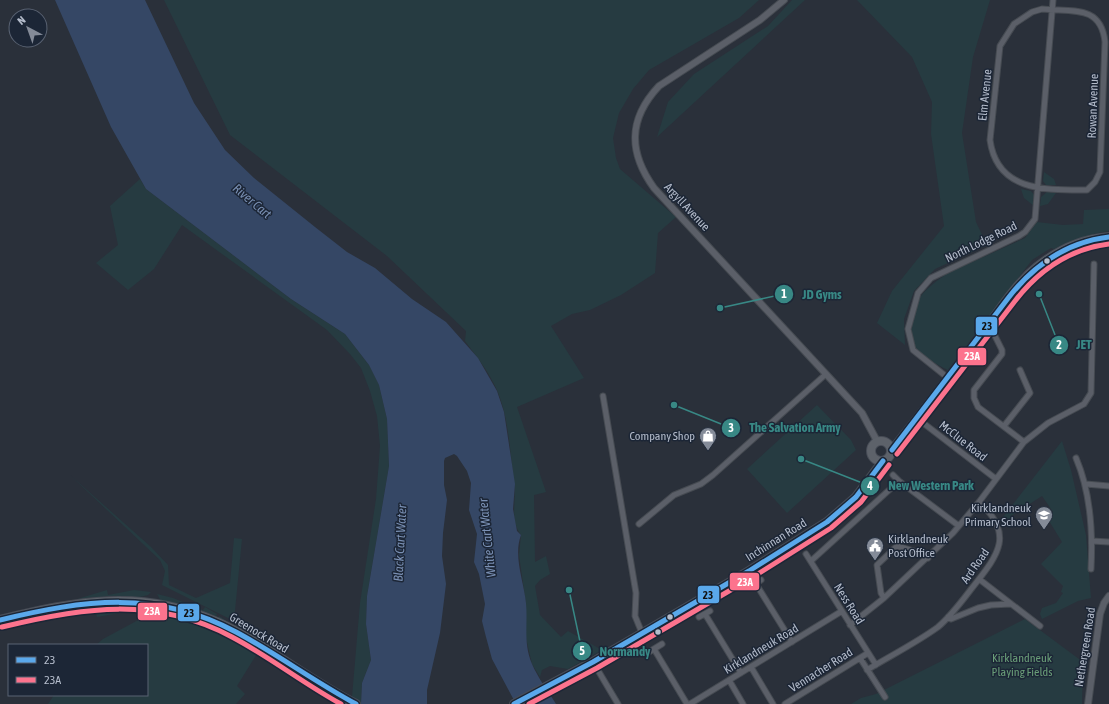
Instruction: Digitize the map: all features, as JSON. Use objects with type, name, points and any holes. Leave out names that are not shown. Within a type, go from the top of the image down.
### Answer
[{"type":"main road","points":[[890,446],[899,440],[918,419],[1014,291],[1030,273],[1049,258],[1070,247],[1088,241],[1109,237]]},
{"type":"main road","points":[[884,440],[890,446],[890,456],[883,461],[874,458],[871,449],[877,441],[884,440]]},
{"type":"main road","name":"Inchinnan Road","points":[[871,476],[874,458]]},
{"type":"main road","name":"Inchinnan Road","points":[[514,704],[593,662],[749,571],[827,522],[856,497],[883,461]]},
{"type":"main road","name":"Greenock Road","points":[[0,620],[47,608],[84,602],[119,600],[151,603],[170,607],[191,612],[218,622],[353,702]]},
{"type":"street","name":"Argyll Avenue","points":[[784,0],[760,20],[659,86],[648,98],[639,113],[635,130],[636,153],[640,165],[654,188],[862,413],[877,441]]},
{"type":"street","name":"North Lodge Road","points":[[948,378],[913,350],[908,329],[912,313],[918,293],[931,278],[1025,232],[1035,219],[1053,0]]},
{"type":"street","name":"Elm Avenue","points":[[1038,188],[1019,183],[1007,174],[995,157],[990,140],[1000,46],[1009,30],[1022,17],[1042,10],[1052,10]]},
{"type":"street","name":"Rowan Avenue","points":[[1038,188],[1086,190],[1095,182],[1100,172],[1105,42],[1104,30],[1099,21],[1086,12],[1052,10]]},
{"type":"street","points":[[850,625],[884,598],[928,558],[959,526],[1024,442],[1048,423],[1084,404],[1091,393],[1094,264]]},
{"type":"street","points":[[994,334],[1002,350],[1002,354],[974,390],[974,398],[978,407],[1024,442]]},
{"type":"street","points":[[1004,426],[1030,392],[1020,370]]},
{"type":"street","points":[[639,524],[674,495],[701,484],[713,475],[826,374]]},
{"type":"street","points":[[603,396],[636,593],[635,616],[642,633]]},
{"type":"street","name":"McClue Road","points":[[918,419],[996,479]]},
{"type":"street","points":[[1076,458],[1086,484],[1092,541],[1091,569]]},
{"type":"street","points":[[893,475],[959,526]]},
{"type":"street","points":[[811,561],[899,481]]},
{"type":"street","points":[[1086,484],[1109,486]]},
{"type":"street","name":"Ard Road","points":[[867,670],[934,629],[948,617],[979,580],[996,554],[1000,538],[994,518],[979,502]]},
{"type":"street","points":[[1092,541],[1109,542]]},
{"type":"street","points":[[884,598],[881,594],[877,565],[897,546],[924,554],[928,558]]},
{"type":"street","name":"Ness Road","points":[[806,554],[876,665]]},
{"type":"street","points":[[750,587],[762,580]]},
{"type":"street","points":[[979,580],[1040,626]]},
{"type":"street","points":[[756,584],[792,642]]},
{"type":"street","name":"Nethergreen Road","points":[[1088,704],[1100,614],[1104,603],[1109,596]]},
{"type":"street","name":"Ard Road","points":[[948,617],[951,619],[991,605],[1011,604]]},
{"type":"street","points":[[699,617],[710,611]]},
{"type":"street","name":"Kirklandneuk Road","points":[[690,704],[842,612]]},
{"type":"street","points":[[705,614],[741,673]]},
{"type":"street","points":[[662,644],[651,651],[687,704]]},
{"type":"street","name":"Vennacher Road","points":[[785,704],[868,653]]},
{"type":"street","points":[[860,658],[885,697]]},
{"type":"street","points":[[593,662],[618,704]]},
{"type":"street","points":[[750,667],[773,704]]},
{"type":"street","points":[[729,680],[743,704]]},
{"type":"green space","points":[[164,0],[759,0],[739,18],[649,70],[633,89],[619,113],[613,138],[616,158],[620,169],[676,217],[658,233],[655,273],[621,295],[590,310],[572,314],[551,326],[584,378],[517,407],[546,492],[534,495],[535,562],[546,556],[550,574],[540,580],[535,586],[540,615],[561,637],[568,631],[602,650],[568,669],[550,666],[542,670],[540,677],[532,664],[526,638],[526,604],[519,555],[521,535],[517,529],[514,516],[515,490],[504,412],[497,390],[490,377],[465,341],[466,331],[387,256],[230,135]]},
{"type":"green space","points":[[792,0],[805,0],[657,137],[668,102],[694,74],[768,26]]},
{"type":"green space","points":[[857,0],[990,0],[973,57],[962,133],[976,222],[987,245],[935,269],[914,291],[904,319],[905,345],[877,323],[892,291],[944,226],[931,134],[932,102],[912,57]]},
{"type":"green space","points":[[1044,172],[1054,179],[1056,185],[1046,185],[1043,181]]},
{"type":"green space","points":[[140,179],[146,189],[291,299],[345,334],[369,365],[379,385],[387,419],[389,466],[367,596],[366,624],[371,660],[362,683],[361,703],[352,697],[360,603],[376,499],[380,446],[377,416],[370,391],[361,368],[327,330],[182,225],[154,269],[128,290],[96,263],[118,245],[110,206]]},
{"type":"green space","points":[[1021,189],[1031,191],[1035,196],[1034,206],[1024,198]]},
{"type":"green space","points":[[1047,192],[1056,193],[1048,204],[1040,206],[1041,197]]},
{"type":"green space","points":[[1109,209],[1109,231],[1081,238],[1054,249],[1051,248],[1032,260],[948,370],[930,360],[915,347],[911,336],[911,323],[916,304],[931,285],[946,274],[1025,238],[1037,222],[1063,225],[1083,224],[1084,210]]},
{"type":"green space","points":[[817,405],[851,440],[856,450],[787,513],[747,469]]},
{"type":"green space","points":[[1062,441],[1071,470],[1086,535],[1091,598],[1078,601],[1042,619],[1040,614],[1042,608],[1056,603],[1063,593],[1061,592],[1063,586],[1041,564],[1062,542],[1046,516],[1053,512],[1042,496],[1011,516],[1008,524],[1006,525],[1003,517]]},
{"type":"green space","points":[[70,475],[151,547],[168,565],[169,585],[196,598],[230,583],[234,538],[242,539],[234,621],[162,585],[165,571],[160,560]]},
{"type":"green space","points":[[107,590],[108,595],[134,590],[151,592],[148,595],[140,597],[110,596],[77,599]]},
{"type":"green space","points":[[157,594],[173,598],[203,610],[205,607],[217,614],[216,616],[218,618],[219,616],[246,633],[202,612],[161,601]]},
{"type":"green space","points":[[123,604],[155,608],[199,620],[243,640],[241,644],[258,652],[237,686],[245,694],[236,704],[48,704],[53,696],[148,696],[148,644],[97,644],[103,639],[142,618],[137,610],[97,617],[95,610],[96,605]]},
{"type":"green space","name":"Kirklandneuk Playing Fields","points":[[1025,619],[1083,662],[1082,704],[851,704],[861,698],[876,694]]},
{"type":"water","points":[[55,0],[145,0],[194,103],[225,150],[254,178],[347,252],[375,268],[412,299],[446,322],[478,358],[497,391],[504,412],[515,484],[513,509],[517,531],[521,535],[518,552],[526,603],[529,656],[537,674],[556,704],[516,704],[492,659],[482,621],[485,604],[479,574],[474,562],[477,534],[469,510],[471,483],[467,471],[454,454],[445,458],[444,461],[444,485],[447,500],[442,556],[446,584],[440,633],[427,690],[427,704],[361,704],[362,683],[371,660],[366,624],[367,596],[389,466],[387,419],[379,385],[369,365],[345,334],[291,299],[146,189],[111,127]]},
{"type":"transit line","name":"23","points":[[892,450],[1009,297],[1030,274],[1053,256],[1066,249],[1079,244],[1109,237]]},
{"type":"transit line","name":"23A","points":[[897,454],[1015,301],[1034,280],[1056,263],[1068,256],[1094,247],[1109,244]]},
{"type":"transit line","name":"23","points":[[514,704],[593,662],[749,571],[827,522],[856,497],[883,461]]},
{"type":"transit line","name":"23A","points":[[529,704],[597,668],[753,577],[831,528],[861,502],[889,465]]},
{"type":"transit line","name":"23","points":[[0,620],[61,607],[120,602],[148,604],[177,609],[207,618],[236,632],[356,704]]},
{"type":"transit line","name":"23A","points":[[2,627],[61,614],[118,609],[175,615],[203,624],[232,637],[341,704]]},
{"type":"place","name":"JET","points":[[1039,294]]},
{"type":"place","name":"JD Gyms","points":[[720,308]]},
{"type":"place","name":"The Salvation Army","points":[[674,405]]},
{"type":"place","name":"Company Shop","points":[[708,451]]},
{"type":"place","name":"New Western Park","points":[[801,459]]},
{"type":"place","name":"Kirklandneuk Primary School","points":[[1044,530]]},
{"type":"place","name":"Kirklandneuk Post Office","points":[[875,561]]},
{"type":"place","name":"Normandy","points":[[569,590]]},
{"type":"water label","name":"River Cart","points":[[252,201]]},
{"type":"water label","name":"White Cart Water","points":[[487,538]]},
{"type":"water label","name":"Black Cart Water","points":[[400,543]]}]
